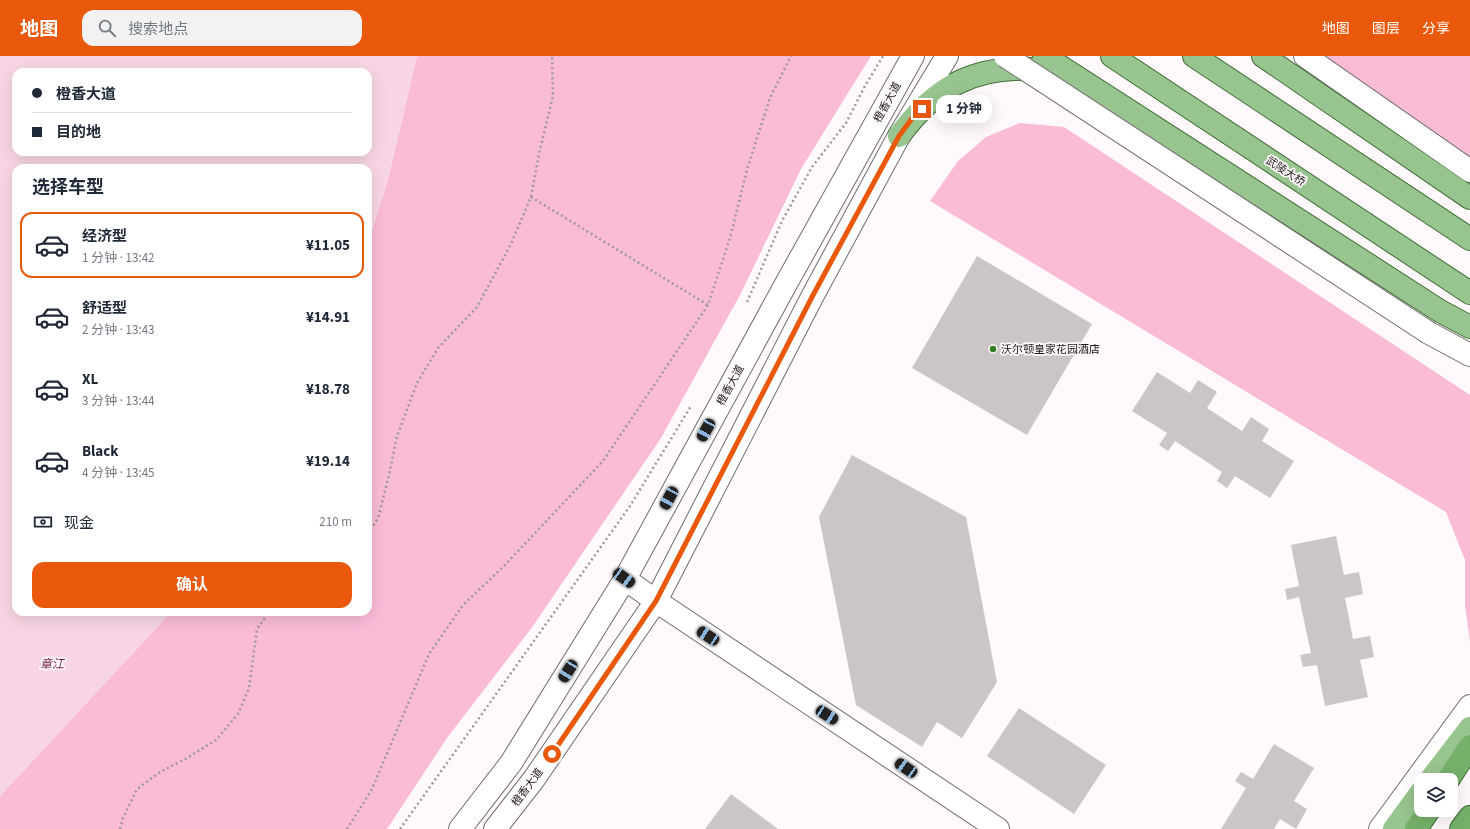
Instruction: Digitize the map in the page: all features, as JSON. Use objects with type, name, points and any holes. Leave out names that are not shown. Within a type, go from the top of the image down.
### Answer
[{"type":"highway","points":[[1453,773],[1470,746]]},
{"type":"highway","points":[[1416,829],[1424,817]]},
{"type":"highway","points":[[1461,829],[1470,817]]},
{"type":"main road","name":"橙香大道","points":[[460,829],[511,763],[624,578],[913,56]]},
{"type":"main road","name":"橙香大道","points":[[495,829],[534,779],[656,601],[812,297],[899,136],[947,56]]},
{"type":"main road","points":[[1005,56],[1428,333],[1470,355]]},
{"type":"main road","points":[[1044,56],[1440,311],[1470,327]]},
{"type":"main road","name":"武陵大桥","points":[[1112,56],[1466,290]]},
{"type":"main road","points":[[1194,56],[1470,239]]},
{"type":"main road","points":[[1263,56],[1470,198]]},
{"type":"main road","points":[[1305,56],[1470,171]]},
{"type":"main road","points":[[899,136],[913,117],[930,101],[949,87],[970,77],[992,71],[1007,69],[1038,69],[1061,74],[1083,82]]},
{"type":"main road","points":[[624,578],[656,601],[998,829]]},
{"type":"main road","points":[[1380,829],[1470,706]]},
{"type":"main road","points":[[1435,773],[1470,728]]},
{"type":"main road","points":[[1394,829],[1414,802]]},
{"type":"path","points":[[372,528],[378,518],[397,436],[417,383],[438,348],[477,307],[511,244],[530,197],[553,96],[552,56]]},
{"type":"path","points":[[346,829],[372,789],[429,654],[463,605],[502,567],[603,461],[708,305],[730,238],[748,166],[770,98],[791,56]]},
{"type":"path","points":[[747,302],[782,221],[812,167],[846,123],[865,86],[883,56]]},
{"type":"path","points":[[530,197],[708,305]]},
{"type":"path","points":[[400,829],[630,506],[693,402]]},
{"type":"path","points":[[120,829],[123,818],[136,789],[160,772],[187,758],[216,740],[238,714],[249,688],[257,629],[266,616]]},
{"type":"shaded area","points":[[417,56],[871,56],[801,169],[740,295],[661,438],[533,626],[447,738],[387,829],[0,829],[0,796],[167,616],[372,616],[372,230],[388,179]]},
{"type":"shaded area","points":[[1323,56],[1470,56],[1470,162]]},
{"type":"shaded area","points":[[1020,123],[1064,127],[1470,395],[1470,641],[1465,606],[1465,560],[1446,512],[930,201],[958,161],[986,137]]},
{"type":"water","name":"章江","points":[[0,56],[417,56],[388,179],[372,230],[372,164],[12,164],[12,616],[167,616],[0,796]]},
{"type":"building","points":[[977,256],[1092,324],[1027,435],[912,368]]},
{"type":"building","points":[[1157,372],[1190,393],[1198,380],[1217,392],[1207,408],[1242,431],[1251,417],[1269,429],[1262,441],[1294,461],[1270,498],[1235,476],[1227,488],[1217,481],[1222,472],[1175,441],[1168,451],[1159,445],[1167,433],[1132,411]]},
{"type":"building","points":[[852,455],[966,517],[997,682],[962,738],[937,722],[922,747],[856,705],[819,517]]},
{"type":"building","points":[[1336,536],[1344,575],[1359,572],[1363,594],[1345,598],[1353,639],[1370,636],[1374,657],[1360,660],[1368,697],[1325,706],[1317,665],[1303,667],[1300,655],[1311,653],[1299,597],[1287,600],[1285,589],[1299,586],[1291,545]]},
{"type":"building","points":[[1019,708],[1106,765],[1074,814],[987,756]]},
{"type":"building","points":[[1274,744],[1314,768],[1294,801],[1307,809],[1296,829],[1280,819],[1274,829],[1221,829],[1246,788],[1235,781],[1241,772],[1253,779]]},
{"type":"building","points":[[731,794],[778,829],[705,829]]},
{"type":"place","name":"沃尔顿皇家花园酒店","points":[[993,349]]},
{"type":"route","points":[[552,754],[656,601],[812,297],[899,136],[913,117],[922,109]]}]
